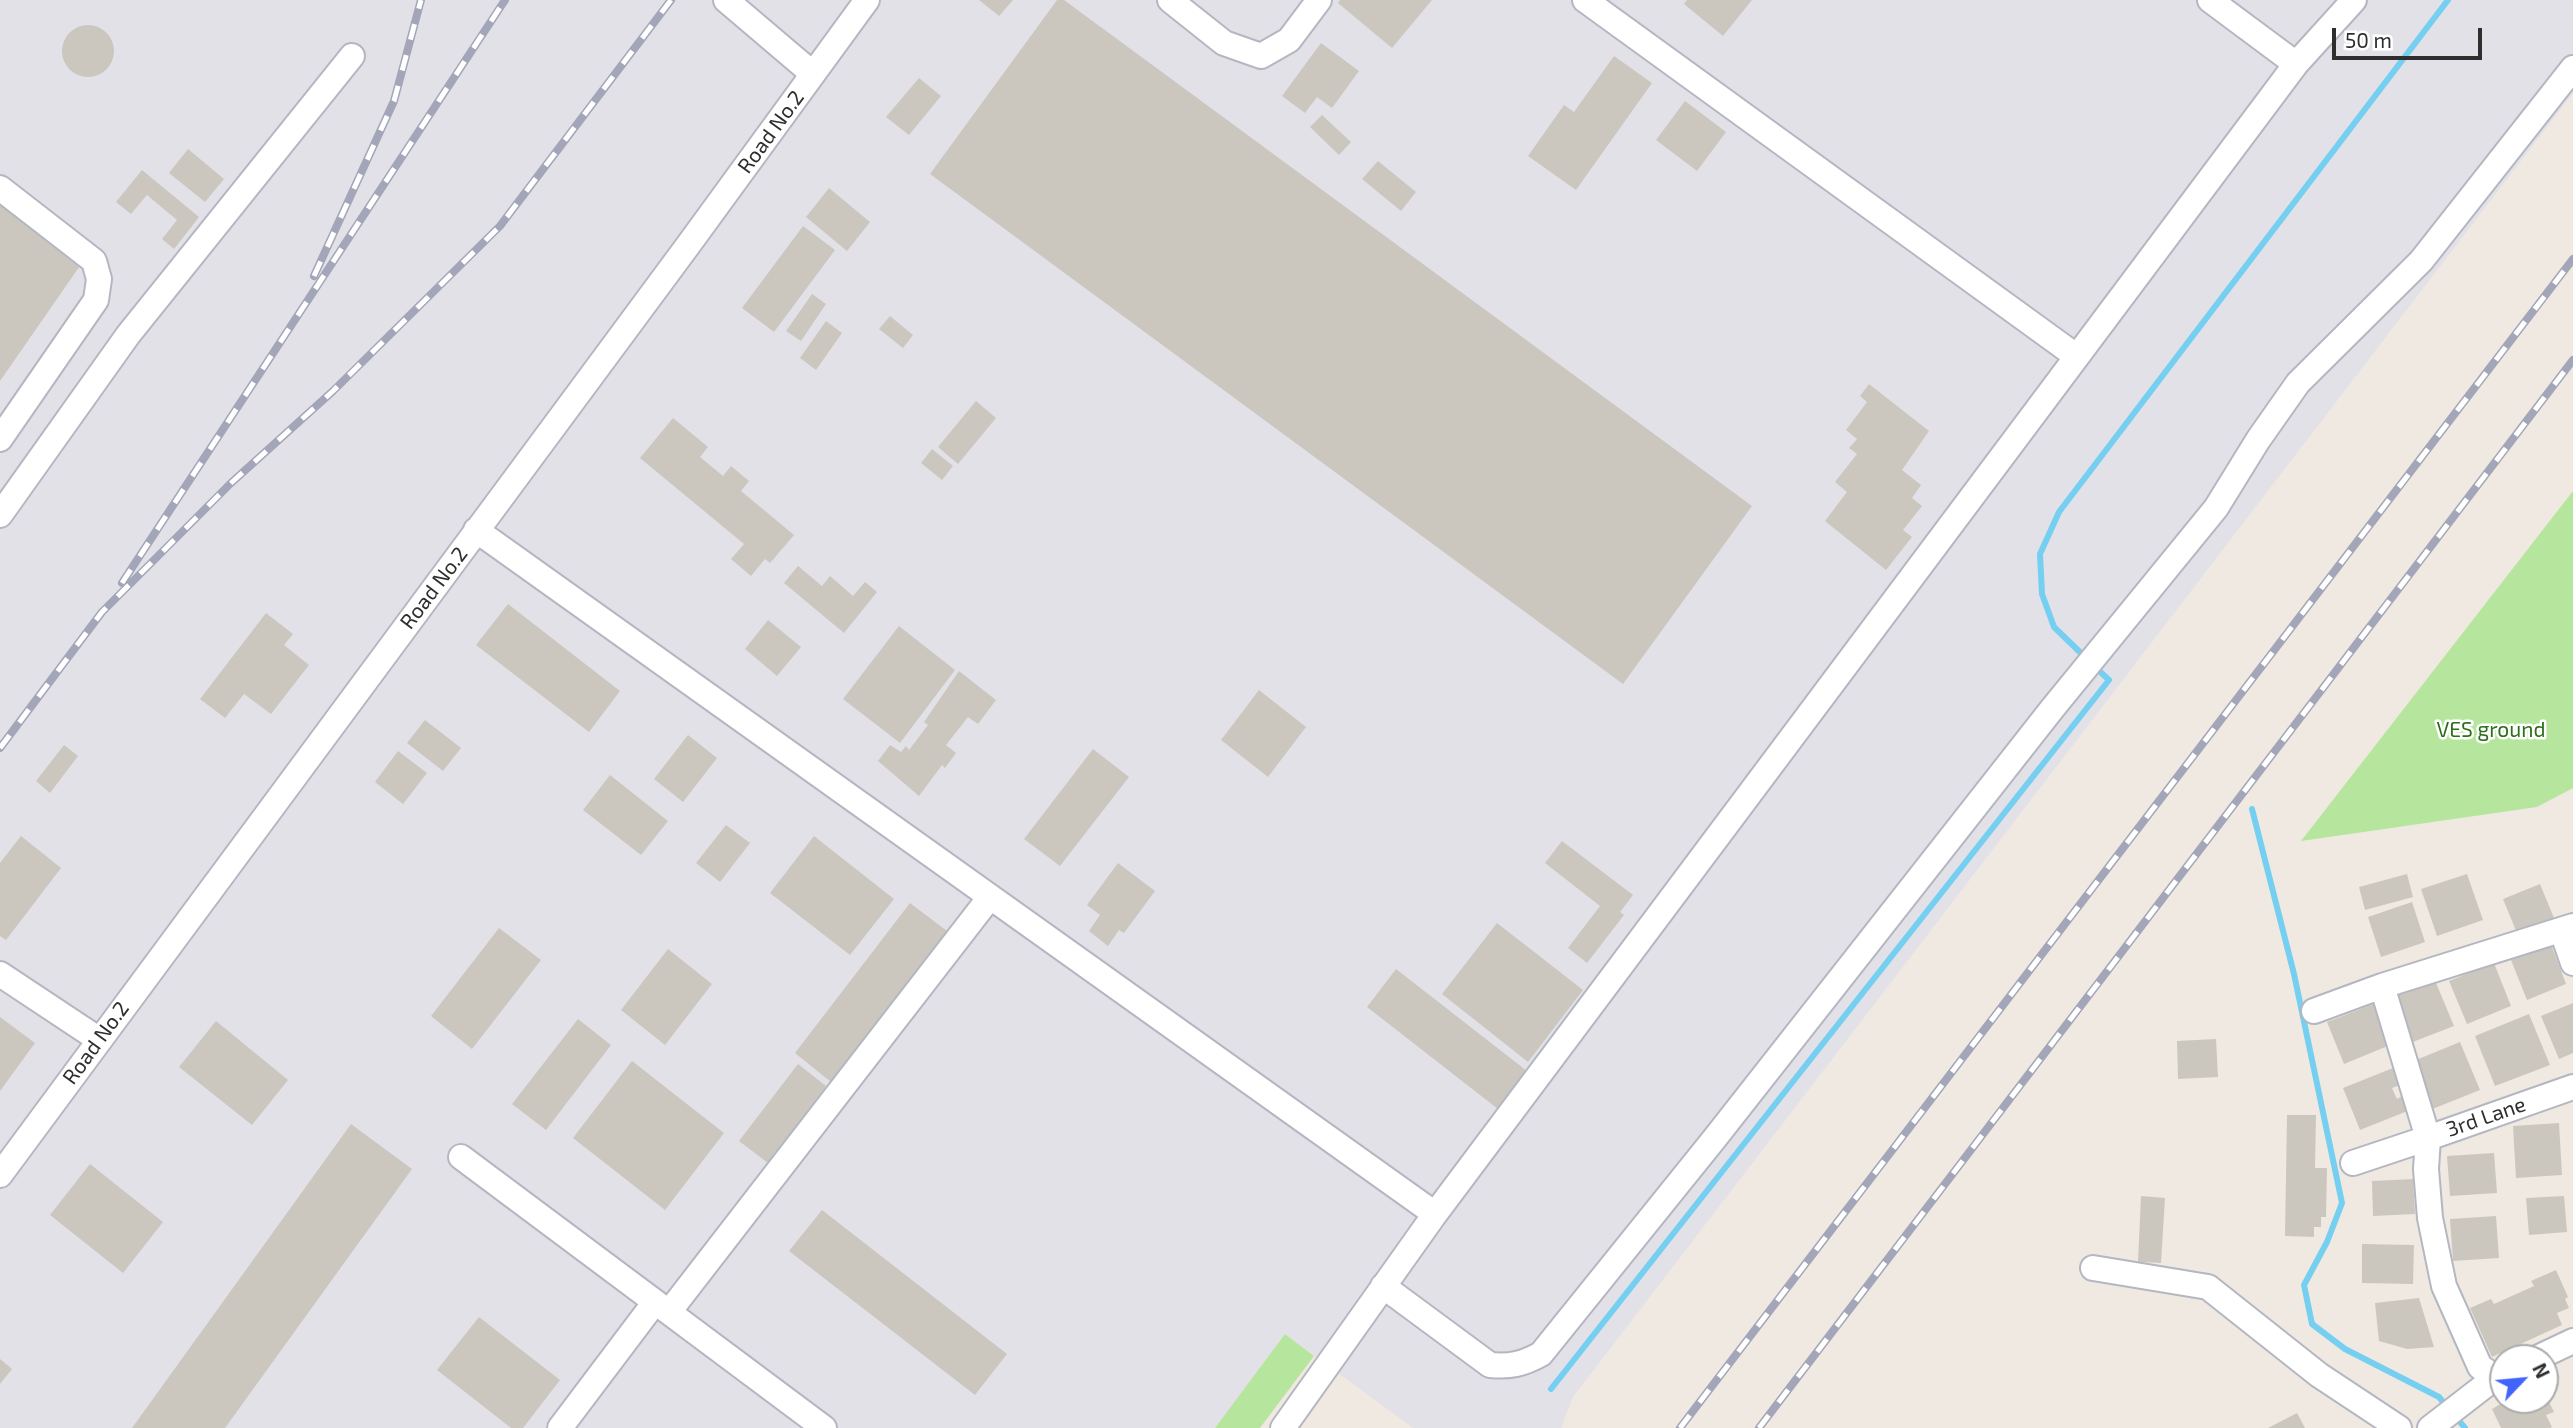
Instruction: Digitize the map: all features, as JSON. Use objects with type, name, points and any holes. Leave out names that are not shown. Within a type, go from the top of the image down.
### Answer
[{"type":"street","points":[[726,0],[813,74]]},
{"type":"street","name":"Road No.2","points":[[0,1175],[867,0]]},
{"type":"street","points":[[1170,0],[1224,43],[1261,56],[1289,40],[1319,0]]},
{"type":"street","points":[[1584,0],[2076,356]]},
{"type":"street","points":[[2210,0],[2296,64]]},
{"type":"street","points":[[1283,1428],[1435,1214],[2076,356],[2296,64],[2354,0]]},
{"type":"street","points":[[0,515],[128,335],[352,56]]},
{"type":"street","points":[[1383,1286],[1490,1365],[1526,1363],[1541,1354],[2090,662],[2216,508],[2258,440],[2298,383],[2421,261],[2573,68]]},
{"type":"street","points":[[0,188],[94,261],[99,279],[96,300],[4,426]]},
{"type":"street","points":[[476,530],[1435,1214]]},
{"type":"street","points":[[560,1428],[662,1307],[990,897]]},
{"type":"street","points":[[2314,1011],[2382,986],[2568,928],[2573,963]]},
{"type":"street","points":[[0,974],[98,1039]]},
{"type":"street","points":[[2353,1163],[2428,1138],[2382,986]]},
{"type":"street","name":"3rd Lane","points":[[2489,1371],[2480,1367],[2444,1286],[2430,1218],[2426,1168],[2428,1138],[2573,1087]]},
{"type":"street","points":[[461,1157],[824,1428]]},
{"type":"street","points":[[2093,1268],[2208,1287],[2319,1375],[2399,1428]]},
{"type":"street","points":[[2444,1417],[2489,1383]]},
{"type":"shaded area","points":[[0,0],[2573,0],[2573,93],[1573,1397],[1561,1428],[1413,1428],[1285,1334],[1216,1428],[0,1428]]},
{"type":"green space","name":"VES ground","points":[[2573,491],[2573,788],[2537,807],[2301,841]]},
{"type":"green space","points":[[1285,1334],[1314,1356],[1260,1428],[1215,1428]]},
{"type":"building","points":[[979,0],[1013,0],[999,16]]},
{"type":"building","points":[[1057,0],[1064,0],[1752,506],[1623,684],[930,174]]},
{"type":"building","points":[[1340,0],[1432,0],[1392,48],[1338,3]]},
{"type":"building","points":[[1687,0],[1752,0],[1723,36],[1684,4]]},
{"type":"building","points":[[88,25],[98,27],[106,33],[112,41],[112,61],[106,69],[98,75],[88,77],[78,75],[70,69],[64,61],[62,51],[64,41],[70,33],[78,27]]},
{"type":"building","points":[[1321,43],[1359,71],[1332,108],[1317,97],[1305,113],[1282,96]]},
{"type":"building","points":[[1614,56],[1652,83],[1576,190],[1528,156],[1564,105],[1574,112]]},
{"type":"building","points":[[919,78],[941,96],[909,135],[886,117]]},
{"type":"building","points":[[1685,101],[1726,132],[1697,171],[1656,140]]},
{"type":"building","points":[[1322,115],[1351,142],[1339,155],[1310,127]]},
{"type":"building","points":[[188,149],[224,179],[205,202],[169,173]]},
{"type":"building","points":[[1378,161],[1416,192],[1401,211],[1362,179]]},
{"type":"building","points":[[142,170],[199,217],[174,249],[162,239],[177,220],[147,195],[131,214],[116,202]]},
{"type":"building","points":[[829,188],[870,222],[847,251],[806,217]]},
{"type":"building","points":[[0,196],[84,260],[0,381]]},
{"type":"building","points":[[803,226],[835,250],[774,332],[742,308]]},
{"type":"building","points":[[812,294],[826,304],[801,341],[786,331]]},
{"type":"building","points":[[890,316],[913,335],[903,348],[879,329]]},
{"type":"building","points":[[826,321],[842,333],[816,370],[800,358]]},
{"type":"building","points":[[1869,384],[1929,431],[1902,470],[1921,485],[1912,498],[1922,506],[1903,530],[1912,537],[1886,570],[1825,521],[1847,492],[1835,482],[1857,454],[1849,448],[1857,439],[1846,430],[1867,402],[1860,396]]},
{"type":"building","points":[[976,401],[996,418],[958,464],[938,447]]},
{"type":"building","points":[[673,418],[708,447],[700,457],[723,476],[731,466],[749,481],[741,491],[794,535],[770,563],[765,559],[751,576],[731,559],[744,544],[640,458]]},
{"type":"building","points":[[932,449],[953,466],[942,480],[921,463]]},
{"type":"building","points":[[798,566],[822,586],[830,576],[853,596],[865,582],[877,592],[844,633],[784,583]]},
{"type":"building","points":[[508,604],[620,691],[589,732],[476,645]]},
{"type":"building","points":[[266,613],[293,634],[284,645],[309,665],[271,714],[244,694],[225,718],[200,699]]},
{"type":"building","points":[[768,620],[801,647],[777,676],[745,649]]},
{"type":"building","points":[[899,626],[955,670],[900,743],[843,699]]},
{"type":"building","points":[[959,671],[996,700],[978,724],[968,717],[946,745],[956,753],[945,768],[942,765],[919,796],[878,761],[890,745],[901,752],[906,746],[909,750],[928,725],[924,722]]},
{"type":"building","points":[[1259,690],[1306,727],[1268,777],[1221,740]]},
{"type":"building","points":[[425,720],[461,748],[443,771],[407,743]]},
{"type":"building","points":[[688,735],[717,758],[683,802],[654,779]]},
{"type":"building","points":[[64,745],[78,756],[50,793],[36,781]]},
{"type":"building","points":[[1093,749],[1129,777],[1060,866],[1024,839]]},
{"type":"building","points":[[398,751],[427,773],[403,804],[375,782]]},
{"type":"building","points":[[610,775],[668,821],[641,855],[583,810]]},
{"type":"building","points":[[726,825],[750,843],[720,882],[696,863]]},
{"type":"building","points":[[21,836],[61,868],[6,940],[0,936],[0,863]]},
{"type":"building","points":[[814,836],[894,899],[850,955],[770,893]]},
{"type":"building","points":[[1562,841],[1633,895],[1620,912],[1624,915],[1587,963],[1568,948],[1600,906],[1545,863]]},
{"type":"building","points":[[1118,863],[1155,891],[1124,933],[1119,930],[1108,946],[1089,931],[1100,915],[1087,905]]},
{"type":"building","points":[[2407,874],[2413,897],[2365,910],[2359,887]]},
{"type":"building","points":[[2467,874],[2483,920],[2437,936],[2421,889]]},
{"type":"building","points":[[2540,884],[2556,923],[2519,938],[2503,899]]},
{"type":"building","points":[[2412,902],[2425,942],[2381,957],[2368,917]]},
{"type":"building","points":[[910,903],[947,931],[831,1082],[795,1053]]},
{"type":"building","points":[[1497,923],[1583,990],[1528,1062],[1442,994]]},
{"type":"building","points":[[499,928],[541,960],[472,1049],[431,1016]]},
{"type":"building","points":[[2551,944],[2566,984],[2527,1000],[2511,960]]},
{"type":"building","points":[[668,949],[712,984],[665,1045],[621,1010]]},
{"type":"building","points":[[2494,963],[2511,1006],[2467,1024],[2449,981]]},
{"type":"building","points":[[1396,969],[1527,1071],[1498,1109],[1367,1007]]},
{"type":"building","points":[[2434,978],[2454,1026],[2405,1045],[2386,997]]},
{"type":"building","points":[[2379,1002],[2395,1043],[2344,1064],[2327,1022]]},
{"type":"building","points":[[2573,1003],[2573,1053],[2559,1059],[2541,1016]]},
{"type":"building","points":[[2529,1014],[2550,1065],[2495,1086],[2475,1036]]},
{"type":"building","points":[[0,1017],[35,1043],[0,1091]]},
{"type":"building","points":[[578,1019],[611,1045],[546,1130],[512,1104]]},
{"type":"building","points":[[216,1021],[288,1080],[252,1125],[179,1067]]},
{"type":"building","points":[[2216,1039],[2218,1077],[2178,1079],[2177,1041]]},
{"type":"building","points":[[2460,1042],[2480,1090],[2430,1110],[2411,1062]]},
{"type":"building","points":[[632,1061],[724,1133],[665,1210],[573,1138]]},
{"type":"building","points":[[798,1064],[826,1086],[768,1163],[739,1141]]},
{"type":"building","points":[[2393,1068],[2400,1085],[2392,1088],[2397,1099],[2404,1095],[2410,1110],[2360,1130],[2343,1088]]},
{"type":"building","points":[[2287,1115],[2316,1115],[2315,1168],[2327,1168],[2326,1217],[2321,1217],[2321,1227],[2314,1227],[2314,1237],[2285,1236]]},
{"type":"building","points":[[2559,1123],[2562,1175],[2516,1178],[2513,1126]]},
{"type":"building","points":[[351,1124],[412,1169],[225,1428],[132,1428]]},
{"type":"building","points":[[2494,1153],[2497,1193],[2450,1196],[2447,1156]]},
{"type":"building","points":[[90,1164],[163,1222],[123,1273],[50,1215]]},
{"type":"building","points":[[2413,1179],[2415,1214],[2373,1216],[2372,1181]]},
{"type":"building","points":[[2141,1196],[2165,1198],[2161,1263],[2138,1262]]},
{"type":"building","points":[[2564,1196],[2567,1232],[2529,1235],[2526,1198]]},
{"type":"building","points":[[822,1210],[1007,1354],[975,1395],[789,1251]]},
{"type":"building","points":[[2496,1216],[2499,1258],[2453,1261],[2450,1219]]},
{"type":"building","points":[[2362,1244],[2414,1245],[2413,1284],[2362,1283]]},
{"type":"building","points":[[2556,1270],[2568,1297],[2565,1299],[2569,1308],[2557,1313],[2562,1325],[2520,1344],[2489,1344],[2489,1350],[2470,1308],[2491,1299],[2494,1304],[2534,1286],[2531,1281]]},
{"type":"building","points":[[2419,1298],[2434,1347],[2407,1349],[2379,1341],[2375,1303]]},
{"type":"building","points":[[479,1317],[560,1380],[523,1428],[511,1428],[437,1370]]},
{"type":"building","points":[[0,1359],[12,1369],[0,1384]]},
{"type":"building","points":[[2297,1413],[2305,1428],[2268,1428]]},
{"type":"building","points":[[2494,1414],[2549,1414],[2546,1415],[2552,1427],[2550,1428],[2501,1428]]},
{"type":"waterway","points":[[2087,659],[2054,627],[2042,594],[2040,554],[2059,512],[2448,0]]},
{"type":"waterway","points":[[1551,1389],[2109,680],[2094,666]]},
{"type":"waterway","points":[[2252,809],[2294,974],[2342,1203],[2327,1242],[2304,1285],[2312,1324],[2345,1349],[2439,1397],[2448,1408]]},
{"type":"waterway","points":[[2455,1416],[2465,1428]]},
{"type":"railway","points":[[314,276],[394,101],[421,0]]},
{"type":"railway","points":[[122,583],[505,0]]},
{"type":"railway","points":[[0,748],[102,612],[231,483],[333,391],[500,226],[671,0]]},
{"type":"railway","points":[[1680,1428],[2573,259]]},
{"type":"railway","points":[[1759,1428],[2573,360]]}]
